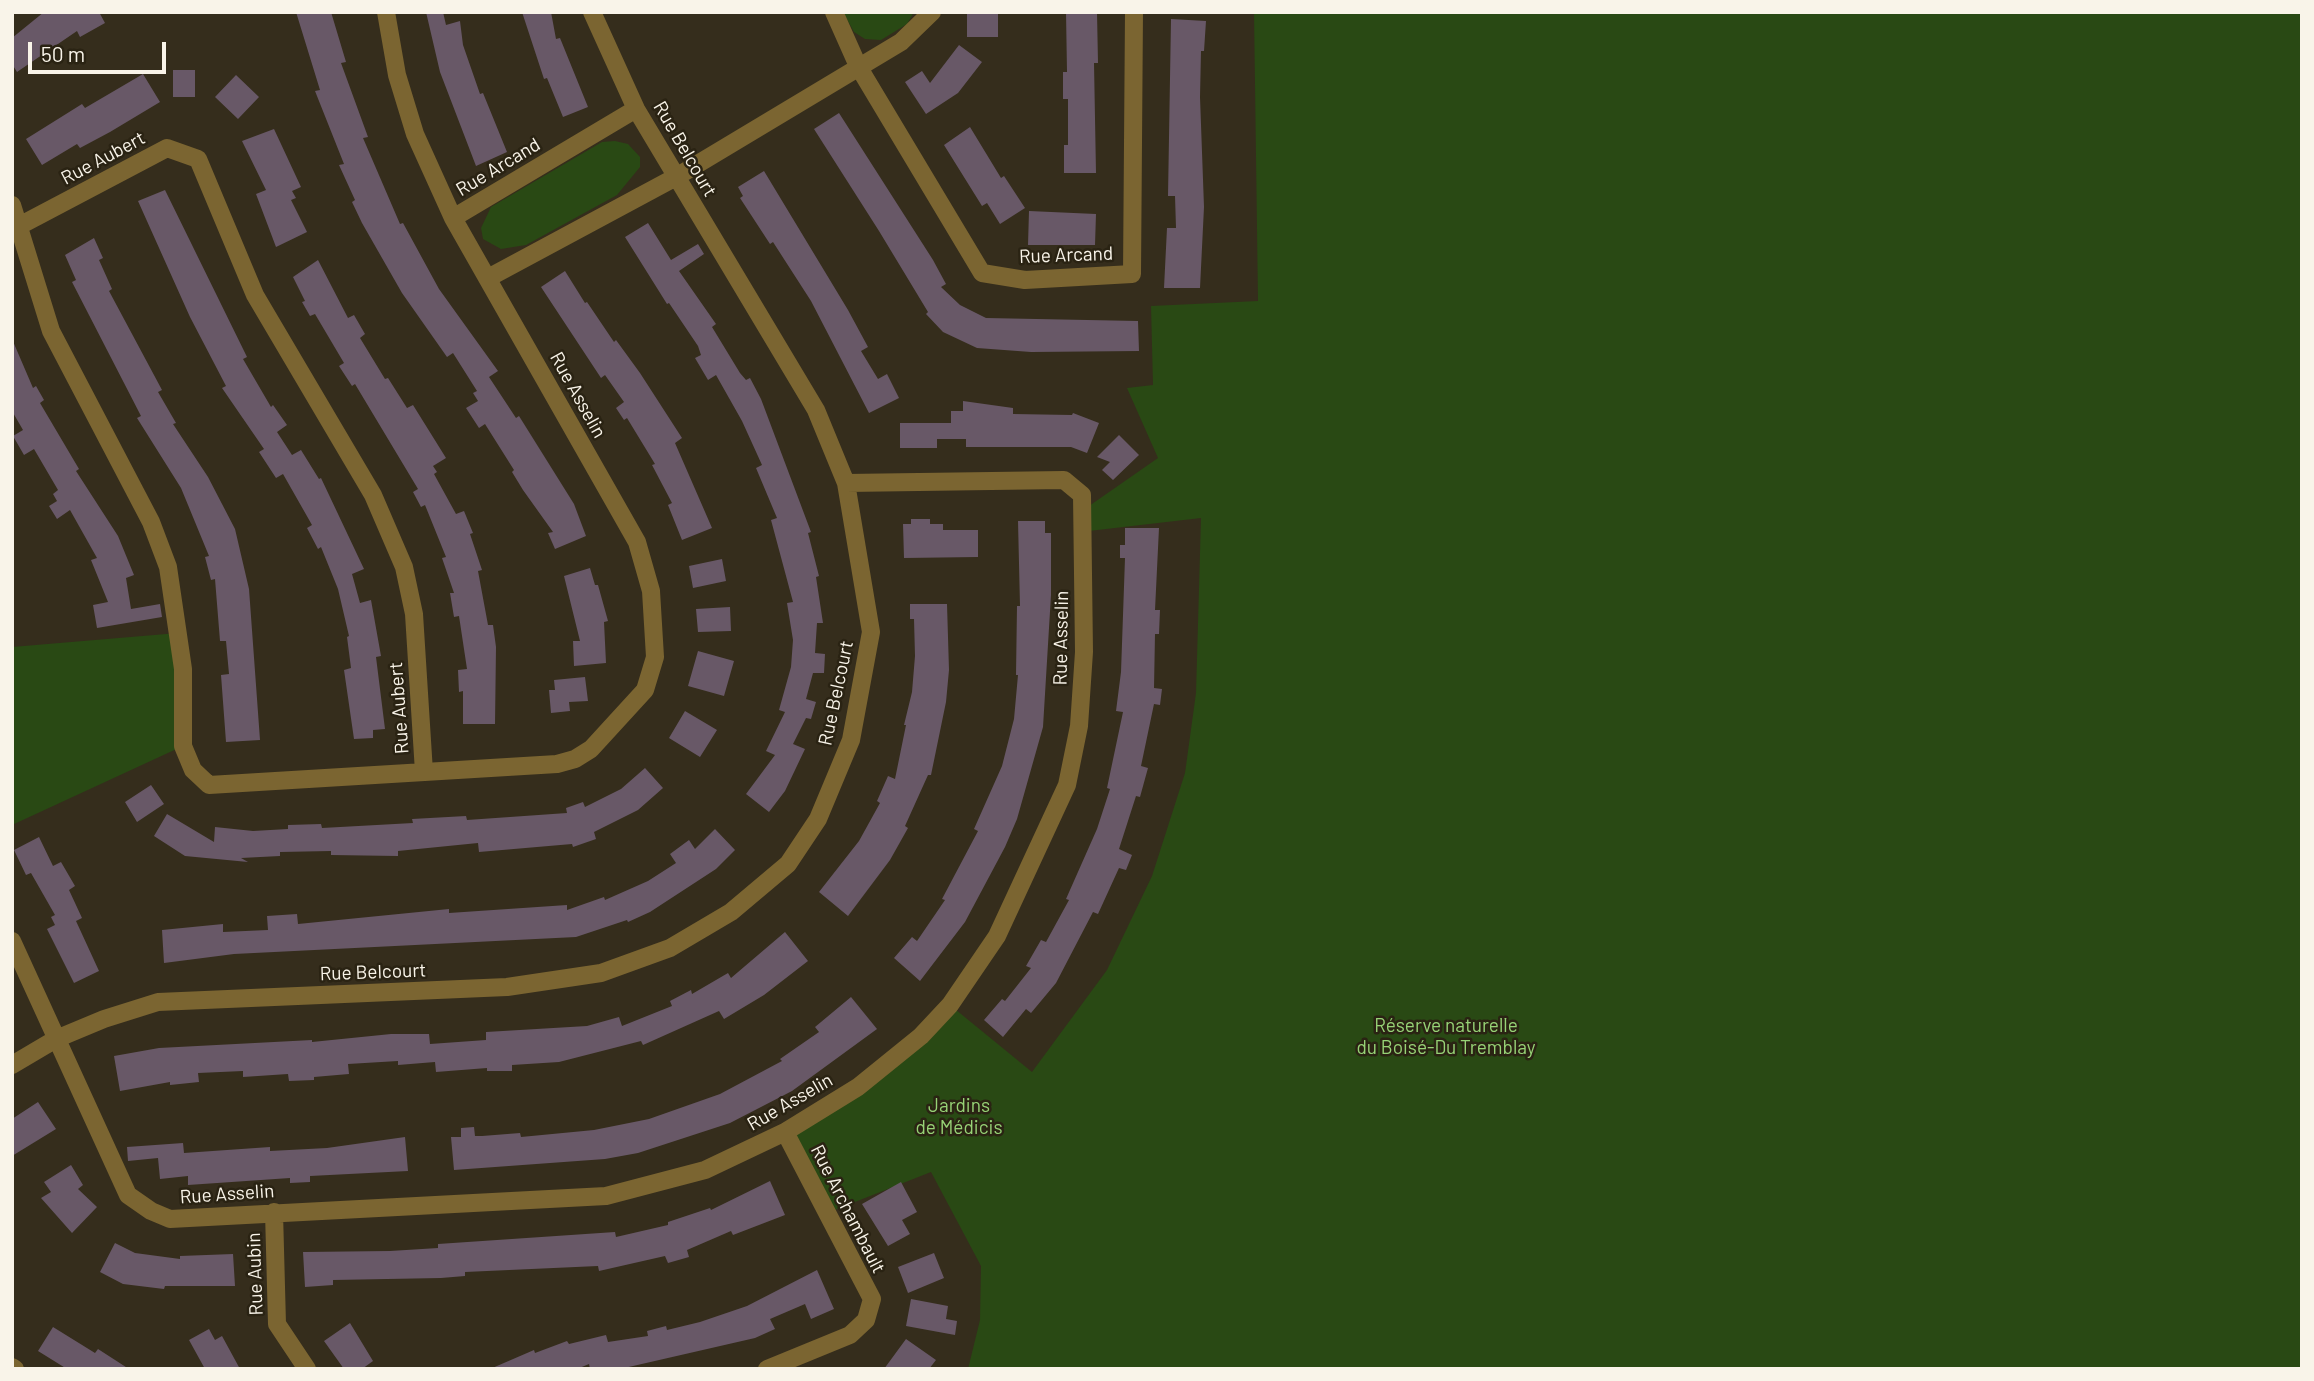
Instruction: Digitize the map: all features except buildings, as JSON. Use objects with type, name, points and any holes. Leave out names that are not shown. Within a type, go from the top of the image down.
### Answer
[{"type":"street","name":"Rue Asselin","points":[[386,12],[397,75],[415,134],[453,218],[637,542],[651,591],[655,657],[645,690],[591,749],[575,759],[557,764],[424,772]]},
{"type":"street","name":"Rue Belcourt","points":[[12,1065],[55,1040],[104,1019],[158,1002],[507,987],[600,974],[670,948],[731,912],[788,864],[818,819],[852,740],[871,632],[846,483],[816,410],[636,109],[592,12]]},
{"type":"street","name":"Rue Arcand","points":[[834,12],[858,66],[982,273],[1025,280],[1132,274],[1134,12]]},
{"type":"street","points":[[488,278],[676,177],[901,42],[932,12]]},
{"type":"street","name":"Rue Arcand","points":[[453,218],[636,109]]},
{"type":"street","name":"Rue Aubert","points":[[12,205],[51,331],[151,522],[168,567],[183,670],[183,746],[193,771],[209,785],[424,772],[414,614],[404,567],[373,495],[255,295],[198,159],[167,148],[19,226]]},
{"type":"street","name":"Rue Asselin","points":[[12,941],[128,1195],[150,1211],[170,1219],[606,1196],[705,1170],[785,1132],[858,1087],[921,1036],[950,1005],[997,936],[1067,785],[1079,726],[1084,653],[1082,495],[1064,480],[846,483]]},
{"type":"street","name":"Rue Archambault","points":[[767,1369],[850,1335],[866,1320],[872,1299],[785,1132]]},
{"type":"street","name":"Rue Aubin","points":[[274,1212],[277,1324],[307,1369]]},
{"type":"green space","points":[[843,12],[914,12],[907,24],[881,40],[865,39],[854,32]]},
{"type":"green space","name":"Réserve naturelle du Boisé-Du Tremblay","points":[[1254,12],[2302,12],[2302,1369],[968,1369],[980,1320],[981,1266],[931,1172],[827,1213],[785,1132],[858,1087],[950,1005],[1032,1072],[1107,970],[1152,876],[1185,773],[1196,693],[1201,518],[1089,531],[1089,506],[1158,458],[1127,388],[1153,385],[1151,306],[1258,301]]},
{"type":"green space","points":[[602,142],[628,144],[640,157],[640,167],[617,195],[526,245],[501,249],[483,239],[481,228],[491,207]]},
{"type":"green space","points":[[178,633],[183,746],[12,825],[12,647]]},
{"type":"park label","name":"Jardins de Médicis","points":[[959,1117]]}]
